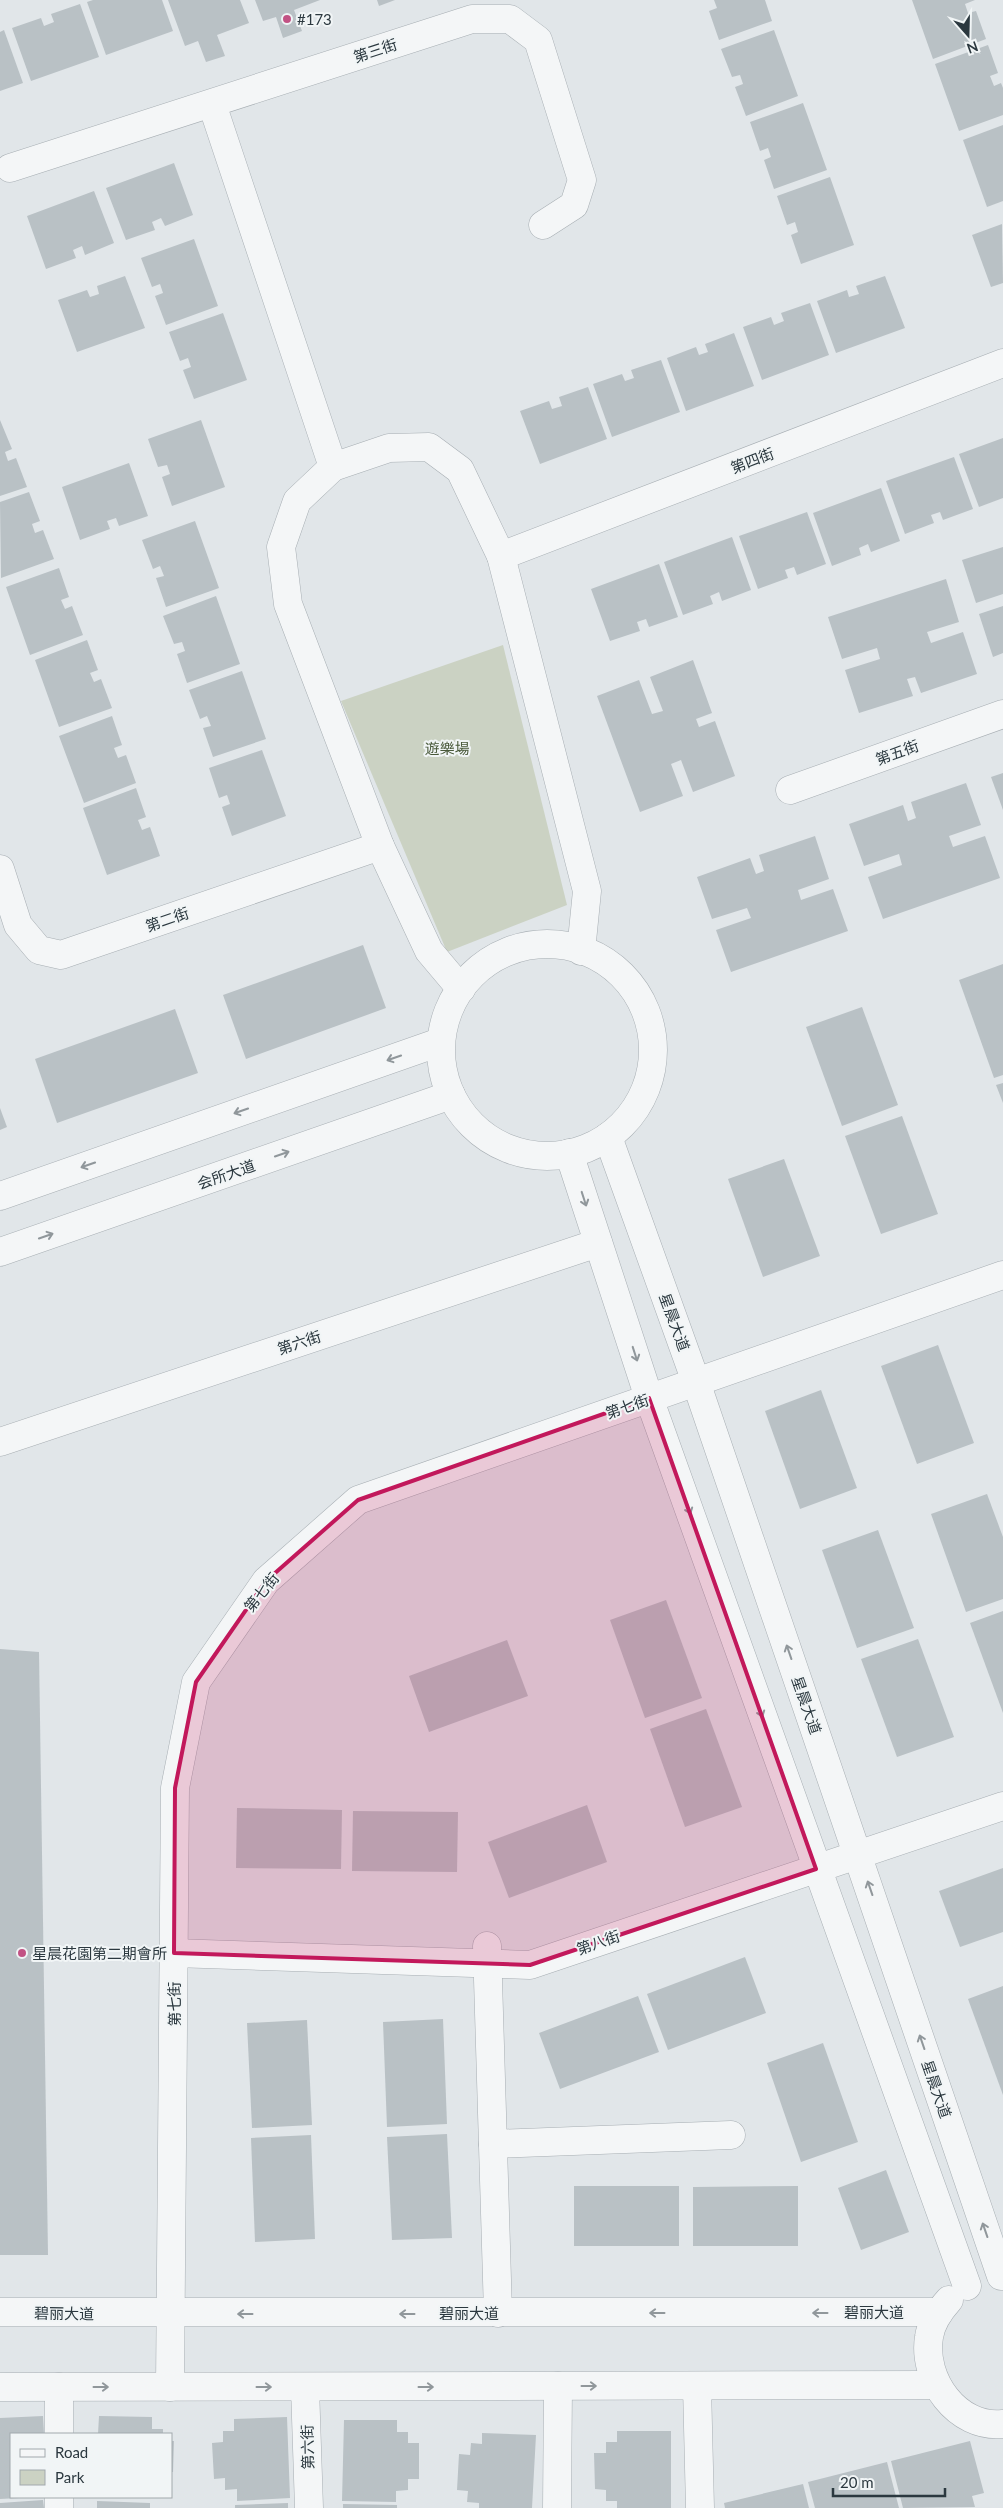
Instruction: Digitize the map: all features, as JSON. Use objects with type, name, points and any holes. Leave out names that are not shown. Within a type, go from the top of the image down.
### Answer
[{"type":"street","name":"第三街","points":[[10,168],[472,19],[510,19],[538,40],[582,180],[574,205],[543,225]]},
{"type":"street","points":[[212,104],[333,467]]},
{"type":"street","name":"第四街","points":[[501,556],[1003,363]]},
{"type":"street","points":[[461,989],[429,951],[380,846],[288,604],[281,547],[297,501],[333,467],[389,448],[429,447],[460,470],[501,556],[587,891],[581,950]]},
{"type":"street","name":"第五街","points":[[790,790],[1003,714]]},
{"type":"street","name":"第二街","points":[[0,869],[18,925],[39,950],[61,955],[380,846]]},
{"type":"street","points":[[536,944],[570,946],[601,958],[628,980],[645,1008],[654,1041],[651,1074],[638,1106],[616,1132],[608,1137],[587,1149],[554,1157],[517,1153],[484,1137],[459,1111],[444,1078],[440,1042],[450,1006],[461,989],[471,976],[501,955],[536,944]]},
{"type":"street","points":[[0,1196],[440,1042]]},
{"type":"street","name":"会所大道","points":[[0,1252],[451,1095]]},
{"type":"street","name":"星晨大道","points":[[608,1137],[696,1382],[1002,2276]]},
{"type":"street","points":[[569,1153],[649,1398],[967,2286]]},
{"type":"street","name":"第六街","points":[[0,1442],[598,1243]]},
{"type":"street","name":"第七街","points":[[170,2387],[175,1788],[196,1682],[266,1581],[358,1500],[1003,1275]]},
{"type":"street","name":"第八街","points":[[174,1954],[487,1954],[530,1965],[1003,1806]]},
{"type":"street","points":[[487,1954],[498,2313]]},
{"type":"street","points":[[493,2144],[731,2136]]},
{"type":"street","points":[[1002,2276],[978,2280],[955,2293],[939,2312],[929,2336],[928,2361],[936,2385],[952,2406],[973,2419],[1003,2424]]},
{"type":"street","name":"碧丽大道","points":[[0,2312],[171,2314],[939,2312]]},
{"type":"street","points":[[0,2386],[936,2385]]},
{"type":"street","points":[[556,2508],[558,2386]]},
{"type":"street","points":[[697,2386],[700,2508]]},
{"type":"street","points":[[59,2387],[59,2433]]},
{"type":"street","name":"第六街","points":[[305,2387],[309,2508]]},
{"type":"highlighted area","points":[[649,1398],[816,1869],[530,1965],[174,1953],[175,1788],[196,1682],[266,1581],[358,1500]]},
{"type":"green space","name":"遊樂場","points":[[503,645],[567,905],[447,952],[341,701]]},
{"type":"building","points":[[93,0],[162,0],[173,31],[106,55],[87,2]]},
{"type":"building","points":[[168,0],[240,0],[249,23],[217,35],[225,56],[206,62],[198,41],[185,46]]},
{"type":"building","name":"#173","points":[[255,0],[320,0],[294,10],[302,31],[283,38],[276,17],[263,21]]},
{"type":"building","points":[[377,0],[395,0],[379,6]]},
{"type":"building","points":[[714,0],[765,0],[772,21],[719,40],[709,11],[717,8]]},
{"type":"building","points":[[912,0],[975,0],[965,4],[968,13],[976,11],[986,39],[933,59]]},
{"type":"building","points":[[80,4],[99,57],[31,81],[12,28],[41,18],[44,26],[54,22],[51,14]]},
{"type":"building","points":[[4,30],[23,83],[0,91],[0,32]]},
{"type":"building","points":[[774,30],[798,96],[746,116],[735,87],[743,84],[740,75],[732,77],[721,49]]},
{"type":"building","points":[[988,45],[998,73],[990,76],[994,86],[1001,83],[1003,88],[1003,115],[959,131],[935,64]]},
{"type":"building","points":[[803,103],[827,170],[774,189],[764,160],[771,157],[768,148],[760,151],[750,122]]},
{"type":"building","points":[[1003,125],[1003,201],[987,207],[963,140]]},
{"type":"building","points":[[174,163],[193,215],[165,226],[161,218],[152,222],[155,230],[126,240],[106,188]]},
{"type":"building","points":[[830,177],[854,245],[801,264],[791,235],[798,232],[795,222],[787,225],[777,196]]},
{"type":"building","points":[[94,191],[114,243],[85,255],[82,246],[73,250],[76,258],[46,269],[27,216]]},
{"type":"building","points":[[1002,224],[1003,283],[991,287],[972,235]]},
{"type":"building","points":[[194,239],[218,306],[166,325],[155,296],[163,293],[160,284],[152,287],[141,258]]},
{"type":"building","points":[[125,276],[145,328],[77,352],[58,300],[87,290],[90,297],[99,294],[97,286]]},
{"type":"building","points":[[885,276],[905,328],[836,353],[817,301],[847,290],[849,297],[859,294],[856,286]]},
{"type":"building","points":[[810,303],[829,355],[762,380],[743,327],[771,317],[774,325],[784,321],[781,313]]},
{"type":"building","points":[[223,313],[247,380],[194,399],[183,370],[191,367],[188,358],[180,361],[169,332]]},
{"type":"building","points":[[734,333],[754,386],[686,411],[667,358],[696,347],[699,355],[708,352],[705,344]]},
{"type":"building","points":[[661,360],[680,412],[612,437],[593,384],[622,374],[625,381],[634,378],[631,370]]},
{"type":"building","points":[[588,387],[607,439],[540,464],[520,411],[549,401],[552,409],[562,406],[559,397]]},
{"type":"building","points":[[0,420],[12,449],[5,452],[8,461],[16,458],[27,487],[0,496]]},
{"type":"building","points":[[201,420],[225,487],[172,506],[162,477],[170,474],[167,465],[158,467],[148,439]]},
{"type":"building","points":[[1003,438],[1003,498],[979,507],[959,454]]},
{"type":"building","points":[[954,457],[973,509],[943,520],[940,512],[931,515],[934,523],[905,534],[886,481]]},
{"type":"building","points":[[129,463],[148,516],[119,526],[116,518],[107,521],[110,529],[80,540],[62,487]]},
{"type":"building","points":[[881,488],[900,541],[871,552],[868,544],[859,548],[861,555],[832,566],[813,513]]},
{"type":"building","points":[[29,492],[40,521],[32,524],[35,533],[43,530],[54,559],[1,578],[0,502]]},
{"type":"building","points":[[807,512],[826,564],[797,575],[794,567],[785,570],[788,578],[758,589],[739,536]]},
{"type":"building","points":[[195,521],[219,588],[166,607],[156,578],[164,576],[160,566],[153,569],[142,540]]},
{"type":"building","points":[[732,537],[751,590],[722,601],[719,592],[710,596],[713,604],[683,615],[664,562]]},
{"type":"building","points":[[1003,547],[1003,594],[976,603],[962,560]]},
{"type":"building","points":[[659,564],[678,617],[649,627],[646,619],[637,622],[640,631],[610,641],[591,589]]},
{"type":"building","points":[[59,568],[69,597],[61,600],[65,609],[72,606],[83,635],[30,655],[6,587]]},
{"type":"building","points":[[946,579],[959,622],[927,632],[931,643],[963,632],[977,674],[921,693],[915,677],[907,679],[913,696],[859,713],[845,670],[880,659],[877,648],[842,659],[828,617]]},
{"type":"building","points":[[216,596],[240,664],[187,683],[177,654],[185,651],[182,642],[174,644],[163,616]]},
{"type":"building","points":[[1003,606],[1003,653],[993,657],[979,614]]},
{"type":"building","points":[[87,640],[98,670],[90,673],[94,682],[101,679],[112,708],[59,727],[35,660]]},
{"type":"building","points":[[693,660],[712,713],[696,719],[699,727],[715,721],[735,776],[693,792],[681,760],[671,764],[683,796],[640,812],[597,696],[639,680],[652,714],[663,711],[650,677]]},
{"type":"building","points":[[242,671],[266,739],[213,757],[203,728],[211,726],[207,716],[200,719],[189,690]]},
{"type":"building","points":[[112,716],[122,745],[114,748],[118,758],[126,755],[136,783],[84,803],[59,736]]},
{"type":"building","points":[[262,750],[286,816],[232,836],[222,807],[230,804],[227,795],[219,798],[209,768]]},
{"type":"building","points":[[1003,773],[1003,810],[991,777]]},
{"type":"building","points":[[966,783],[981,825],[949,836],[953,847],[985,836],[1000,878],[883,919],[868,877],[902,865],[899,854],[864,866],[849,824],[903,805],[908,821],[916,818],[911,802]]},
{"type":"building","points":[[136,788],[146,817],[138,820],[142,830],[150,827],[160,856],[107,875],[83,808]]},
{"type":"building","points":[[815,836],[829,879],[798,890],[801,900],[833,889],[848,931],[731,972],[716,930],[751,918],[747,908],[712,919],[697,877],[750,858],[756,874],[764,871],[759,855]]},
{"type":"building","points":[[363,945],[386,1008],[246,1059],[223,995]]},
{"type":"building","points":[[1003,964],[1003,1075],[994,1078],[959,980]]},
{"type":"building","points":[[862,1007],[898,1105],[842,1126],[806,1027]]},
{"type":"building","points":[[175,1009],[198,1073],[57,1123],[35,1059]]},
{"type":"building","points":[[1003,1083],[1003,1103],[996,1085]]},
{"type":"building","points":[[0,1108],[7,1127],[0,1130]]},
{"type":"building","points":[[902,1116],[938,1214],[881,1234],[845,1136]]},
{"type":"building","points":[[784,1159],[820,1256],[763,1277],[728,1179]]},
{"type":"building","points":[[938,1345],[974,1443],[917,1464],[881,1366]]},
{"type":"building","points":[[821,1390],[857,1488],[800,1509],[765,1411]]},
{"type":"building","points":[[987,1494],[1003,1537],[1003,1599],[966,1612],[931,1514]]},
{"type":"building","points":[[878,1530],[914,1628],[857,1648],[822,1550]]},
{"type":"building","points":[[666,1600],[702,1698],[645,1718],[610,1620]]},
{"type":"building","points":[[1003,1611],[1003,1713],[970,1623]]},
{"type":"building","points":[[918,1639],[954,1737],[897,1757],[861,1659]]},
{"type":"building","points":[[507,1640],[528,1696],[429,1732],[409,1676]]},
{"type":"building","name":"星晨花園第二期會所","points":[[0,1649],[39,1652],[48,2255],[0,2255]]},
{"type":"building","points":[[706,1709],[742,1807],[685,1827],[650,1729]]},
{"type":"building","points":[[587,1805],[607,1862],[509,1898],[488,1842]]},
{"type":"building","points":[[237,1808],[342,1810],[341,1869],[236,1868]]},
{"type":"building","points":[[353,1811],[458,1812],[457,1872],[352,1871]]},
{"type":"building","points":[[1003,1868],[1003,1932],[960,1947],[939,1891]]},
{"type":"building","points":[[745,1957],[766,2013],[668,2050],[647,1994]]},
{"type":"building","points":[[1003,1986],[1003,2095],[968,1999]]},
{"type":"building","points":[[638,1996],[659,2052],[560,2089],[539,2033]]},
{"type":"building","points":[[443,2019],[447,2124],[387,2127],[383,2022]]},
{"type":"building","points":[[307,2020],[312,2125],[252,2128],[247,2023]]},
{"type":"building","points":[[823,2043],[858,2142],[801,2162],[767,2063]]},
{"type":"building","points":[[447,2134],[452,2238],[392,2240],[387,2137]]},
{"type":"building","points":[[311,2135],[315,2239],[255,2242],[251,2138]]},
{"type":"building","points":[[886,2170],[909,2232],[861,2250],[838,2188]]},
{"type":"building","points":[[574,2186],[679,2186],[679,2246],[574,2246]]},
{"type":"building","points":[[798,2186],[798,2246],[693,2246],[693,2187]]},
{"type":"building","points":[[43,2416],[44,2433],[10,2433],[10,2498],[19,2498],[0,2499],[0,2418]]},
{"type":"building","points":[[99,2416],[152,2417],[152,2429],[163,2429],[163,2433],[98,2433]]},
{"type":"building","points":[[287,2417],[290,2498],[237,2501],[237,2489],[225,2490],[225,2478],[214,2479],[212,2443],[223,2442],[223,2431],[234,2431],[234,2419]]},
{"type":"building","points":[[344,2420],[397,2420],[397,2432],[408,2432],[408,2443],[419,2443],[419,2479],[408,2479],[408,2490],[396,2491],[396,2502],[342,2501]]},
{"type":"building","points":[[617,2431],[671,2431],[671,2508],[617,2508],[617,2501],[606,2501],[606,2490],[595,2489],[594,2453],[606,2453],[606,2442],[617,2442]]},
{"type":"building","points":[[482,2433],[536,2435],[532,2508],[479,2508],[479,2503],[467,2502],[468,2491],[457,2490],[459,2454],[470,2455],[471,2443],[482,2444]]},
{"type":"building","points":[[172,2441],[174,2441],[173,2472]]},
{"type":"building","points":[[970,2441],[984,2493],[972,2496],[975,2507],[903,2508],[891,2461]]},
{"type":"building","points":[[887,2462],[899,2508],[815,2508],[808,2482]]},
{"type":"building","points":[[803,2484],[809,2508],[725,2508],[724,2503]]},
{"type":"building","points":[[43,2500],[44,2508],[0,2508],[0,2503]]},
{"type":"building","points":[[97,2501],[150,2503],[150,2508],[97,2508]]},
{"type":"building","points":[[288,2503],[288,2508],[235,2508],[235,2505]]},
{"type":"building","points":[[343,2504],[397,2505],[397,2508],[343,2508]]},
{"type":"place","name":"#173","points":[[287,19]]},
{"type":"place","name":"星晨花園第二期會所","points":[[22,1953]]}]
